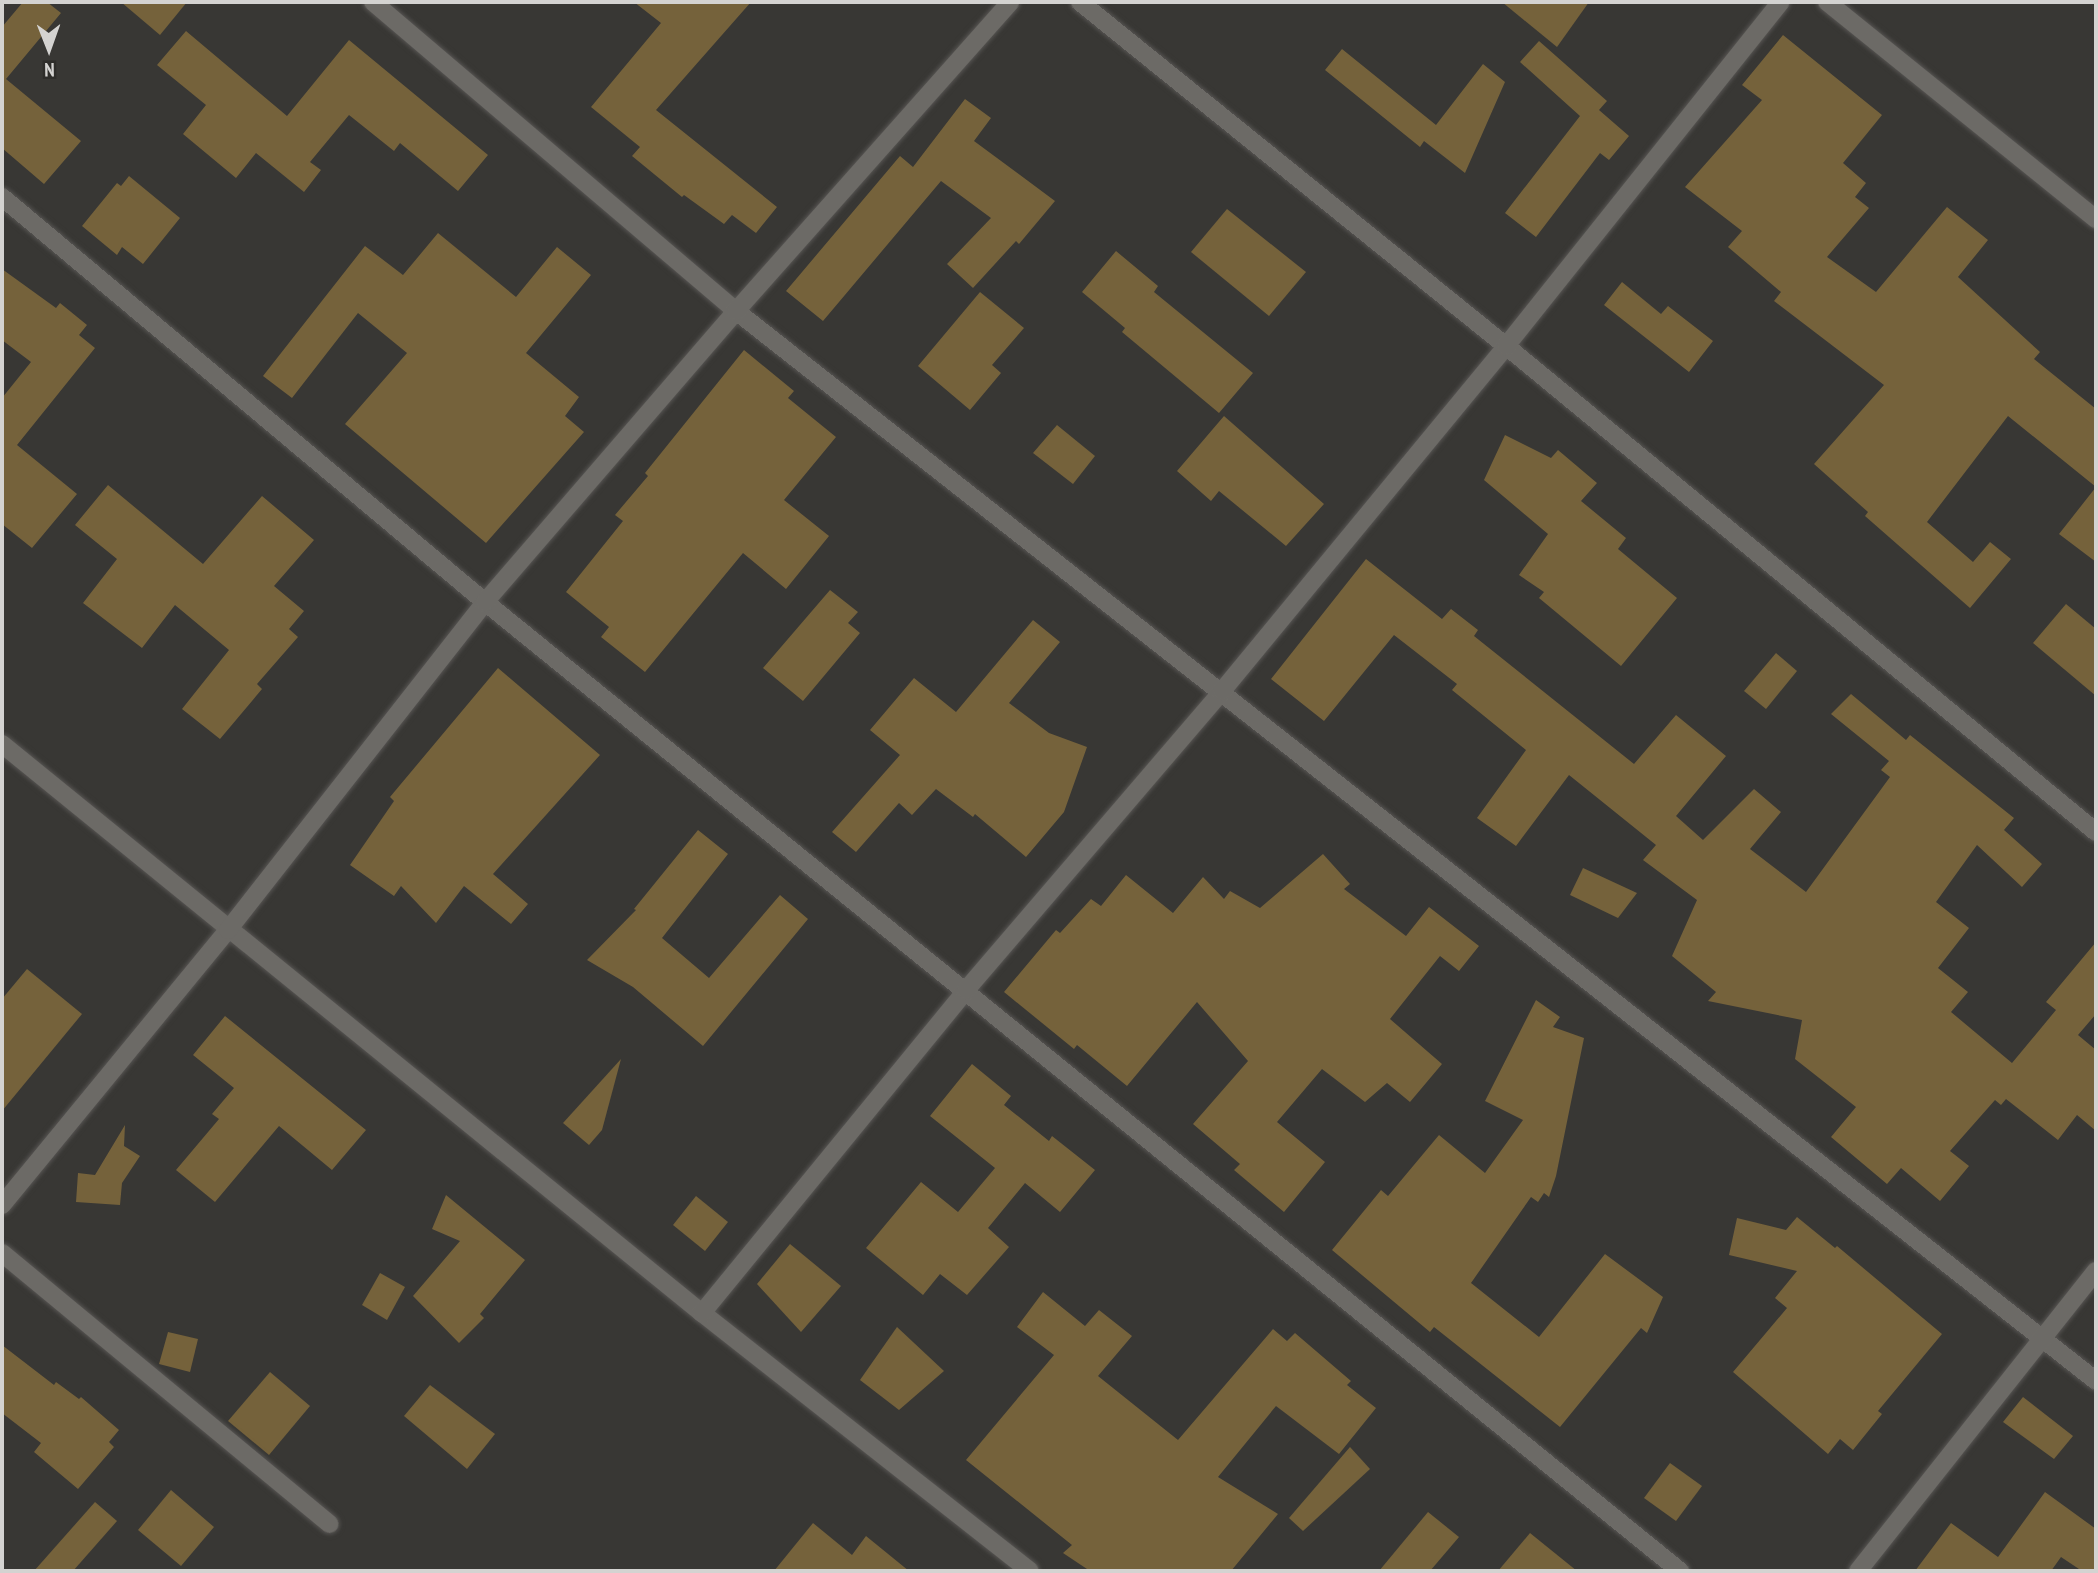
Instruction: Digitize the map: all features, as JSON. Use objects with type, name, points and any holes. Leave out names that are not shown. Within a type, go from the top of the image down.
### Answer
[{"type":"street","points":[[373,2],[736,311],[2096,1381]]},
{"type":"street","points":[[2,1205],[228,930],[485,601],[736,311],[1010,2]]},
{"type":"street","points":[[1080,2],[1506,346],[2096,832]]},
{"type":"street","points":[[702,1313],[967,990],[1222,691],[1506,346],[1781,2]]},
{"type":"street","points":[[1827,2],[2096,219]]},
{"type":"street","points":[[2,197],[485,601],[1680,1571]]},
{"type":"street","points":[[2,744],[702,1313],[1030,1571]]},
{"type":"street","points":[[2,1253],[330,1524]]},
{"type":"street","points":[[1858,1571],[2096,1271]]},
{"type":"building","points":[[23,2],[47,2],[61,13],[6,79],[81,141],[44,184],[2,148],[2,27]]},
{"type":"building","points":[[121,2],[187,2],[160,35]]},
{"type":"building","points":[[634,2],[751,2],[656,110],[777,207],[756,233],[732,215],[724,224],[684,195],[682,197],[632,156],[640,147],[591,107],[661,23]]},
{"type":"building","points":[[1502,2],[1589,2],[1557,47]]},
{"type":"building","points":[[186,31],[287,116],[349,40],[488,155],[458,191],[400,143],[394,151],[349,115],[310,162],[321,170],[304,192],[256,153],[236,178],[183,134],[206,105],[157,65]]},
{"type":"building","points":[[1783,35],[1882,115],[1843,163],[1866,183],[1855,197],[1869,208],[1827,257],[1876,292],[1947,207],[1988,240],[1958,277],[2040,352],[2034,359],[2096,409],[2096,487],[2008,416],[1927,522],[1973,562],[1990,542],[2011,559],[1970,608],[1865,516],[1868,512],[1814,464],[1884,385],[1774,301],[1781,292],[1728,247],[1742,231],[1685,187],[1762,100],[1742,85]]},
{"type":"building","points":[[1539,41],[1607,101],[1599,110],[1629,136],[1609,160],[1600,153],[1536,237],[1505,213],[1580,116],[1520,62]]},
{"type":"building","points":[[1342,49],[1436,125],[1483,64],[1505,82],[1465,173],[1424,141],[1420,147],[1325,70]]},
{"type":"building","points":[[965,99],[991,118],[974,141],[1055,201],[1019,244],[1016,241],[973,288],[947,264],[991,218],[941,181],[823,321],[786,291],[900,156],[913,167]]},
{"type":"building","points":[[129,176],[180,218],[143,264],[122,247],[117,255],[82,226],[117,183],[121,186]]},
{"type":"building","points":[[1227,209],[1306,272],[1269,316],[1191,252]]},
{"type":"building","points":[[438,233],[516,297],[557,247],[591,275],[526,353],[579,397],[565,416],[584,432],[486,543],[345,424],[407,353],[358,313],[292,398],[263,376],[365,246],[403,275]]},
{"type":"building","points":[[1116,251],[1158,286],[1154,292],[1253,373],[1219,413],[1122,332],[1125,328],[1082,292]]},
{"type":"building","points":[[2,269],[56,308],[60,303],[87,325],[79,335],[95,348],[17,445],[77,494],[32,548],[2,524],[2,398],[31,362],[2,340]]},
{"type":"building","points":[[1622,282],[1661,314],[1668,306],[1713,341],[1689,372],[1604,305]]},
{"type":"building","points":[[980,292],[1024,328],[992,365],[1001,373],[970,410],[918,366]]},
{"type":"building","points":[[744,350],[794,391],[788,398],[836,437],[784,500],[829,536],[786,589],[743,553],[645,672],[601,637],[609,627],[566,592],[623,521],[615,515],[648,476],[645,473]]},
{"type":"building","points":[[1224,416],[1324,504],[1286,546],[1219,491],[1211,501],[1177,471]]},
{"type":"building","points":[[1057,425],[1095,456],[1073,484],[1033,453]]},
{"type":"building","points":[[1505,435],[1551,458],[1558,450],[1597,483],[1581,501],[1626,538],[1618,549],[1677,598],[1621,666],[1539,598],[1544,592],[1519,575],[1548,534],[1484,480]]},
{"type":"building","points":[[108,485],[203,564],[262,496],[314,540],[274,586],[304,611],[289,629],[298,637],[257,684],[262,689],[220,739],[182,709],[229,650],[175,605],[142,648],[83,603],[117,559],[75,525]]},
{"type":"building","points":[[2096,487],[2096,562],[2059,534]]},
{"type":"building","points":[[1366,559],[1442,619],[1451,609],[1478,630],[1474,636],[1634,764],[1676,715],[1726,756],[1676,816],[1703,840],[1754,789],[1781,812],[1750,849],[1806,892],[1890,777],[1881,770],[1889,761],[1831,714],[1851,694],[1906,740],[1910,735],[2014,818],[2004,830],[2042,864],[2022,887],[1977,845],[1936,902],[1969,928],[1938,968],[1968,992],[1951,1012],[2012,1063],[2056,1010],[2046,1002],[2096,942],[2096,1014],[2078,1035],[2096,1050],[2096,1131],[2077,1115],[2058,1140],[2006,1099],[2001,1105],[1995,1100],[1950,1151],[1969,1166],[1940,1201],[1901,1168],[1887,1184],[1831,1137],[1856,1107],[1795,1059],[1802,1020],[1708,1001],[1716,992],[1672,956],[1697,900],[1643,860],[1656,845],[1569,775],[1516,846],[1477,818],[1526,750],[1452,690],[1457,684],[1394,635],[1324,721],[1271,679]]},
{"type":"building","points":[[830,590],[858,612],[848,623],[860,633],[803,701],[763,668]]},
{"type":"building","points":[[2066,604],[2096,629],[2096,696],[2033,643]]},
{"type":"building","points":[[1033,620],[1060,642],[1009,703],[1049,733],[1087,747],[1064,812],[1026,857],[975,814],[973,817],[936,789],[912,815],[899,803],[856,852],[832,832],[900,755],[870,730],[914,678],[956,712]]},
{"type":"building","points":[[1776,653],[1797,671],[1766,709],[1744,691]]},
{"type":"building","points":[[498,668],[600,755],[493,874],[528,904],[511,924],[464,886],[436,923],[401,886],[394,896],[350,865],[394,801],[390,797]]},
{"type":"building","points":[[698,830],[728,854],[662,938],[709,978],[780,895],[808,919],[703,1046],[633,987],[587,960],[636,910],[634,909]]},
{"type":"building","points":[[1323,854],[1350,884],[1344,889],[1406,936],[1429,907],[1479,946],[1459,971],[1440,956],[1390,1019],[1442,1064],[1410,1102],[1387,1083],[1365,1102],[1322,1069],[1277,1122],[1325,1162],[1284,1212],[1234,1170],[1240,1164],[1193,1124],[1248,1061],[1197,1002],[1127,1086],[1077,1045],[1074,1049],[1004,992],[1056,930],[1060,933],[1091,899],[1101,906],[1126,875],[1173,913],[1203,877],[1224,899],[1230,891],[1260,908]]},
{"type":"building","points":[[1583,868],[1637,893],[1618,918],[1570,895]]},
{"type":"building","points":[[27,969],[82,1014],[2,1111],[2,999]]},
{"type":"building","points":[[1536,1000],[1560,1017],[1553,1027],[1584,1038],[1556,1176],[1549,1197],[1544,1193],[1538,1202],[1531,1197],[1471,1283],[1539,1337],[1605,1254],[1663,1297],[1647,1333],[1641,1328],[1560,1427],[1434,1327],[1430,1332],[1332,1250],[1381,1190],[1388,1196],[1439,1135],[1485,1173],[1523,1120],[1485,1101]]},
{"type":"building","points":[[225,1016],[366,1130],[332,1170],[279,1126],[215,1202],[176,1170],[219,1119],[212,1114],[234,1088],[193,1055]]},
{"type":"building","points":[[621,1059],[602,1130],[589,1145],[563,1123]]},
{"type":"building","points":[[972,1064],[1011,1096],[1004,1105],[1049,1141],[1052,1136],[1095,1170],[1060,1212],[1025,1183],[988,1228],[1009,1247],[967,1295],[940,1274],[923,1295],[866,1248],[921,1182],[958,1212],[995,1168],[930,1116]]},
{"type":"building","points":[[125,1125],[124,1146],[140,1156],[122,1183],[120,1205],[76,1202],[78,1173],[95,1175]]},
{"type":"building","points":[[446,1195],[525,1260],[480,1314],[484,1318],[459,1343],[413,1296],[460,1241],[432,1229]]},
{"type":"building","points":[[696,1196],[728,1222],[705,1251],[673,1225]]},
{"type":"building","points":[[1797,1217],[1835,1248],[1837,1246],[1942,1334],[1878,1411],[1882,1414],[1853,1450],[1840,1439],[1828,1454],[1733,1372],[1787,1308],[1775,1298],[1797,1271],[1729,1255],[1737,1218],[1786,1230]]},
{"type":"building","points":[[790,1244],[841,1286],[801,1332],[757,1284]]},
{"type":"building","points":[[380,1273],[405,1287],[387,1320],[362,1305]]},
{"type":"building","points":[[1043,1292],[1085,1326],[1099,1310],[1132,1336],[1098,1376],[1178,1440],[1273,1329],[1287,1341],[1295,1333],[1351,1381],[1347,1385],[1376,1408],[1339,1454],[1276,1406],[1218,1477],[1278,1514],[1231,1571],[1090,1571],[1063,1553],[1072,1545],[966,1460],[1054,1355],[1017,1327]]},
{"type":"building","points":[[897,1327],[944,1371],[899,1410],[860,1380]]},
{"type":"building","points":[[168,1332],[198,1339],[190,1372],[159,1364]]},
{"type":"building","points":[[2,1345],[54,1385],[56,1382],[79,1399],[81,1397],[119,1430],[109,1442],[114,1447],[78,1489],[34,1452],[41,1443],[2,1413]]},
{"type":"building","points":[[270,1372],[310,1406],[269,1455],[228,1421]]},
{"type":"building","points":[[430,1385],[495,1434],[467,1469],[404,1416]]},
{"type":"building","points":[[2023,1397],[2073,1436],[2054,1459],[2003,1422]]},
{"type":"building","points":[[1350,1447],[1370,1469],[1303,1531],[1289,1518]]},
{"type":"building","points":[[1670,1463],[1702,1486],[1676,1521],[1644,1498]]},
{"type":"building","points":[[171,1490],[214,1527],[181,1566],[138,1530]]},
{"type":"building","points":[[2045,1492],[2096,1529],[2096,1571],[2082,1571],[2061,1557],[2051,1571],[1915,1571],[1951,1523],[1998,1557]]},
{"type":"building","points":[[95,1502],[117,1521],[73,1571],[34,1571]]},
{"type":"building","points":[[1428,1512],[1459,1537],[1430,1571],[1379,1571]]},
{"type":"building","points":[[813,1523],[852,1555],[866,1536],[909,1571],[774,1571]]},
{"type":"building","points":[[1530,1533],[1577,1571],[1498,1571]]}]
